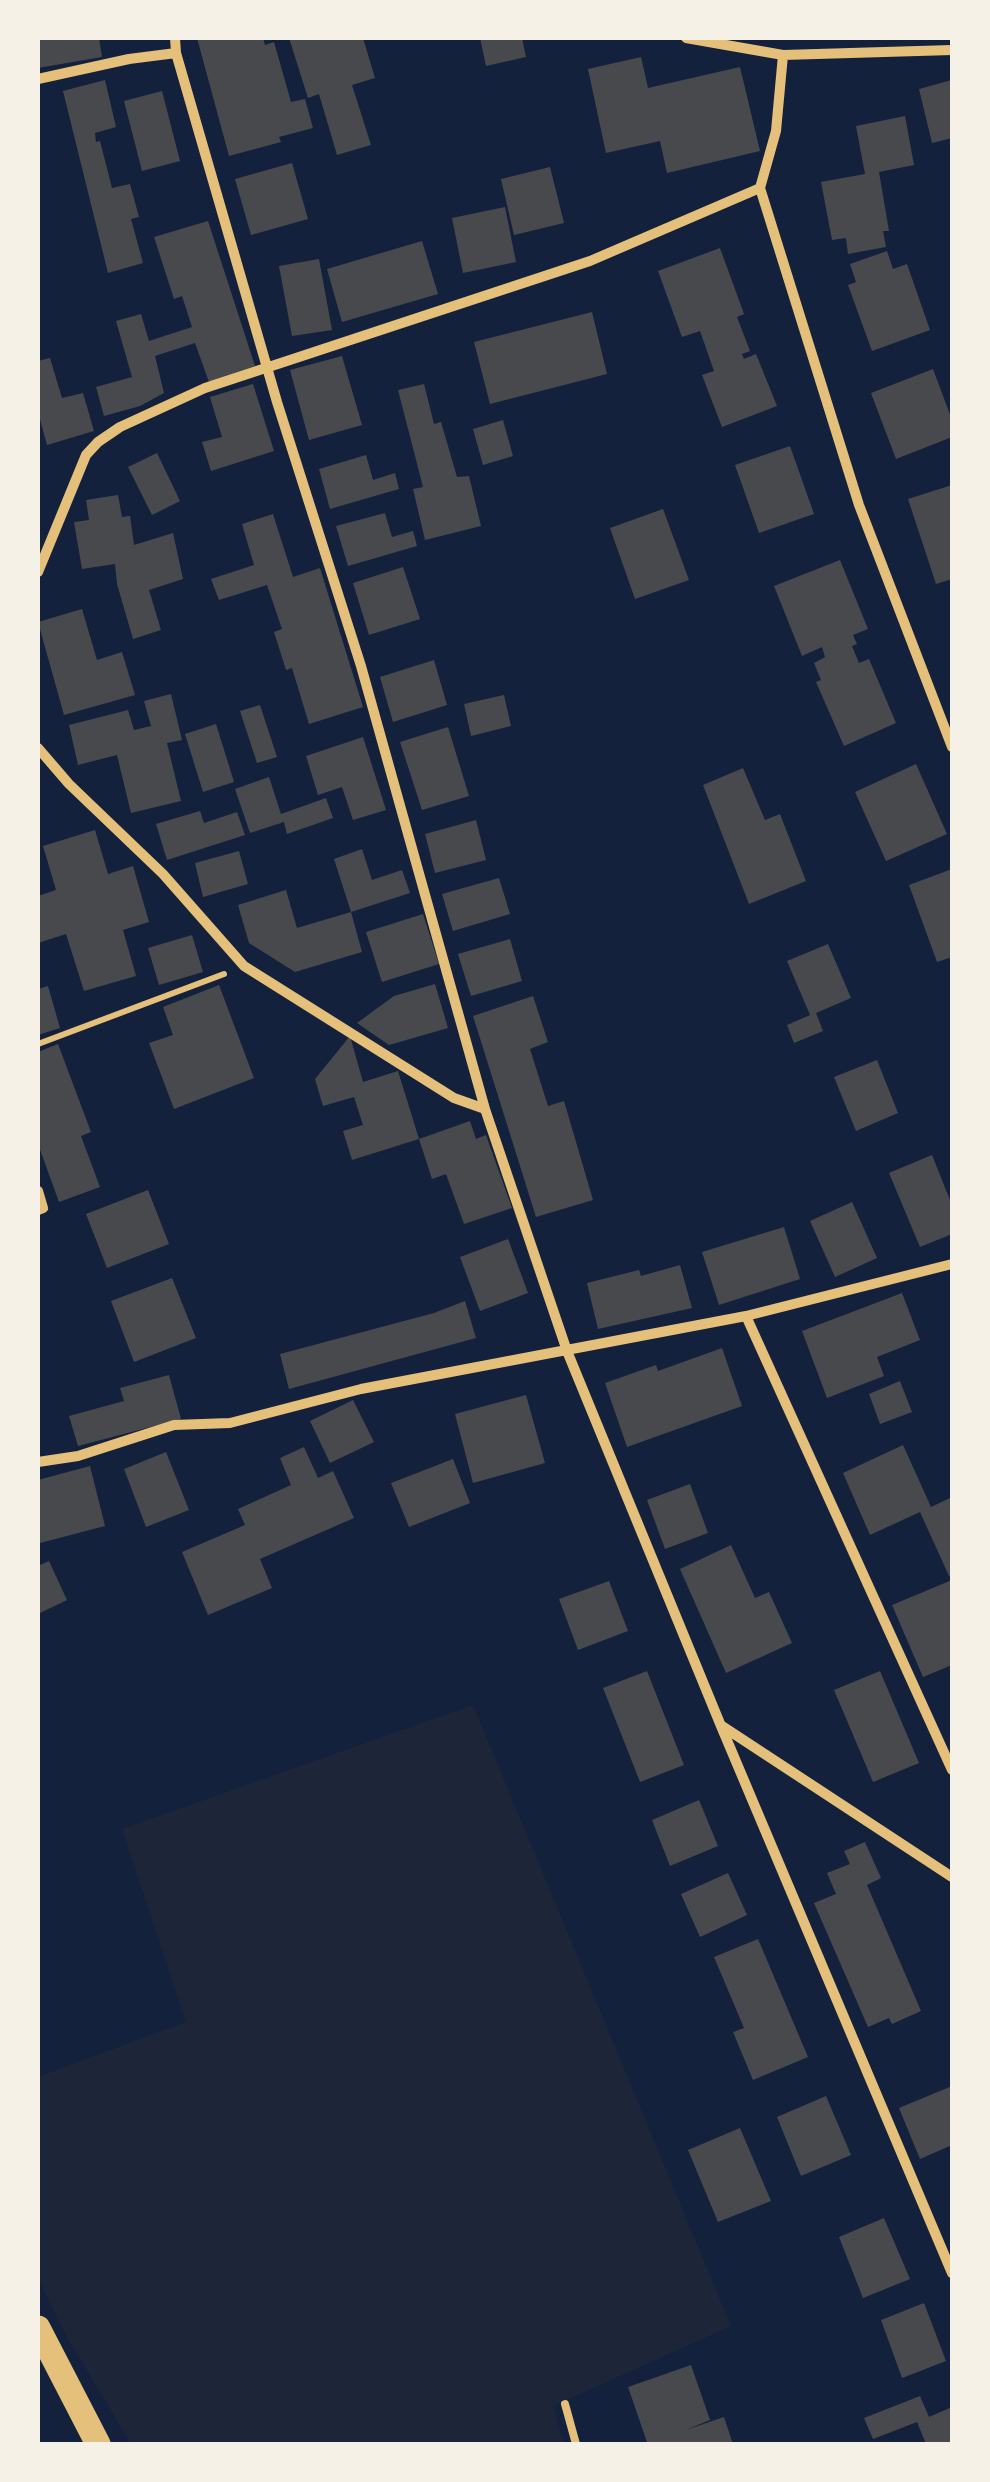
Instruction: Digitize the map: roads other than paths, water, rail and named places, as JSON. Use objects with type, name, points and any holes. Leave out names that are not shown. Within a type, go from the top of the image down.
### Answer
[{"type":"main road","points":[[38,2328],[98,2444]]},
{"type":"street","points":[[175,38],[268,368],[361,666],[485,1109],[567,1350],[952,2273]]},
{"type":"street","points":[[686,38],[782,55],[952,50]]},
{"type":"street","points":[[38,80],[176,52]]},
{"type":"street","points":[[782,55],[776,131],[760,188],[859,505],[952,746]]},
{"type":"street","points":[[38,572],[76,475],[98,442],[162,405],[590,261],[760,188]]},
{"type":"street","points":[[38,748],[69,784],[163,874],[244,966],[454,1098],[485,1109]]},
{"type":"street","points":[[38,1191],[43,1208],[38,1210]]},
{"type":"street","points":[[38,1462],[78,1456],[174,1425],[230,1422],[361,1390],[746,1316],[952,1264]]},
{"type":"street","points":[[746,1316],[952,1770]]},
{"type":"street","points":[[721,1726],[952,1876]]},
{"type":"lane","points":[[564,2404],[576,2444]]}]
